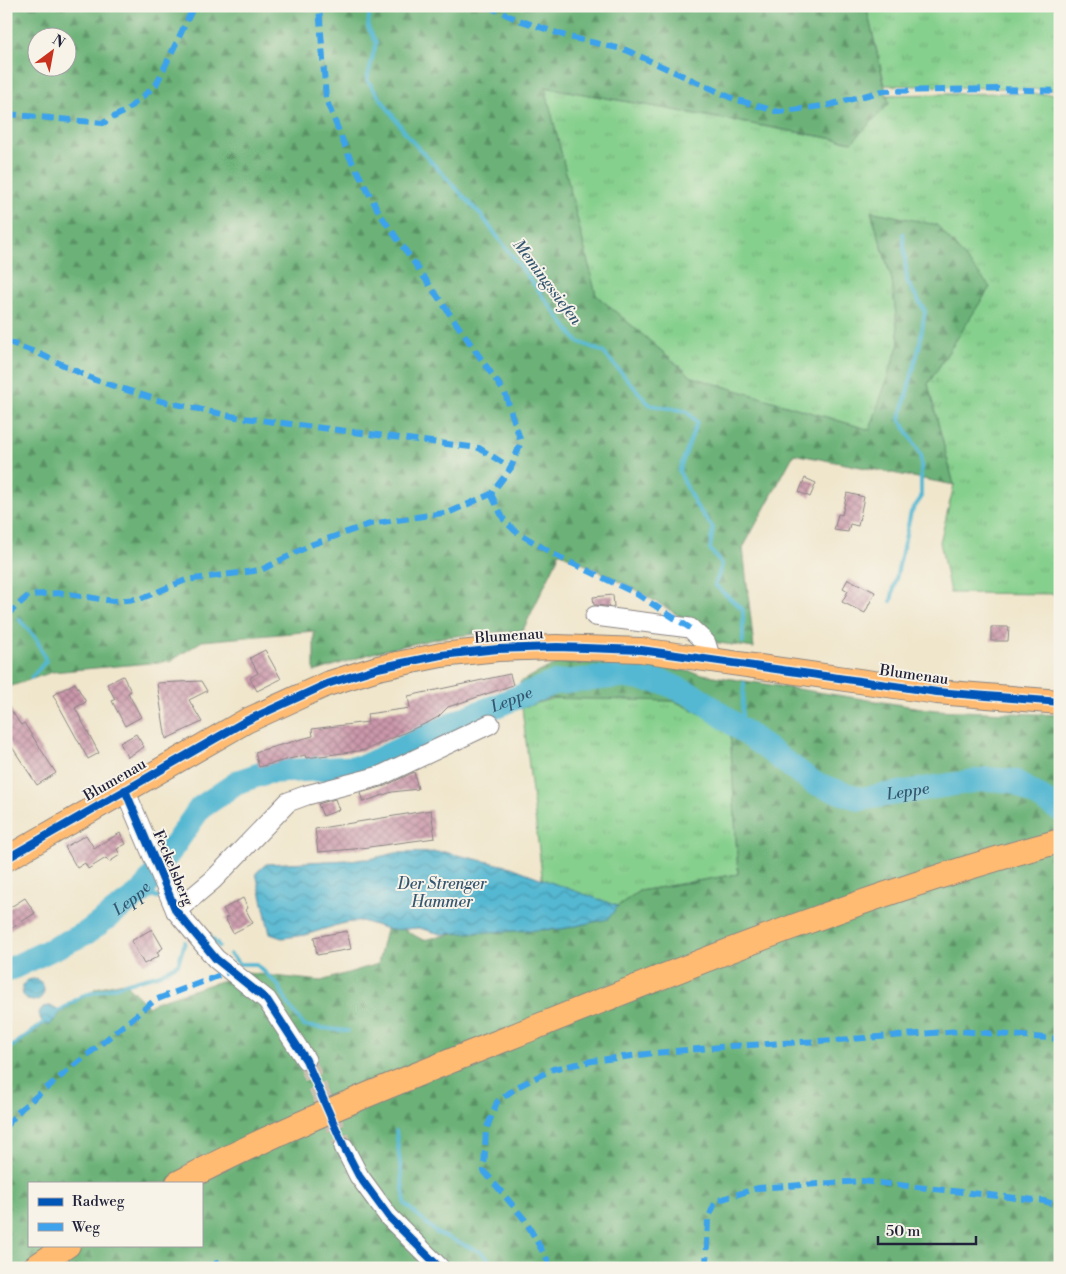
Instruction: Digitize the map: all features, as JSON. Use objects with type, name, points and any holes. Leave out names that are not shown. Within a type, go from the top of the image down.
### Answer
[{"type":"main road","name":"Blumenau","points":[[6,859],[246,721],[326,684],[378,668],[441,655],[498,649],[557,647],[640,650],[937,692],[1060,702]]},
{"type":"main road","points":[[180,1182],[294,1127],[453,1060],[620,993],[767,937],[922,882],[987,860],[1060,841]]},
{"type":"main road","points":[[34,1268],[67,1246]]},
{"type":"street","points":[[595,616],[690,628],[706,643],[711,659]]},
{"type":"street","points":[[176,911],[212,880],[288,802],[307,795],[380,776],[490,724]]},
{"type":"street","name":"Feckelsberg","points":[[125,790],[176,911],[216,958],[267,1000],[306,1060]]},
{"type":"street","points":[[344,1147],[359,1176],[388,1217],[440,1268]]},
{"type":"green space","points":[[6,6],[866,6],[889,104],[852,142],[545,87],[596,295],[692,377],[870,430],[899,343],[892,280],[871,211],[937,225],[990,287],[928,384],[954,485],[794,454],[743,548],[754,648],[712,642],[694,625],[635,589],[559,552],[557,560],[523,630],[444,637],[376,652],[314,672],[314,631],[202,641],[171,661],[52,672],[6,688]]},
{"type":"green space","points":[[866,6],[1060,6],[1060,90],[885,85]]},
{"type":"green space","points":[[545,87],[851,142],[889,104],[887,95],[1060,94],[1060,594],[950,593],[940,542],[954,485],[928,384],[990,287],[871,212],[892,280],[899,343],[870,430],[692,377],[596,295]]},
{"type":"green space","points":[[557,663],[642,663],[719,677],[935,710],[1060,715],[1060,1268],[6,1268],[6,1052],[96,988],[124,982],[149,1007],[155,1002],[246,973],[321,981],[378,964],[388,921],[423,940],[518,921],[599,919],[639,891],[738,874],[730,728],[674,701],[550,698],[522,708],[520,682]]},
{"type":"green space","points":[[554,698],[674,701],[730,728],[738,874],[639,891],[599,919],[543,884],[522,708]]},
{"type":"water","name":"Der Strenger Hammer","points":[[444,852],[511,867],[618,906],[608,919],[562,929],[441,934],[419,928],[391,930],[362,921],[344,923],[305,935],[282,938],[270,934],[256,873],[266,864],[369,859],[396,853]]},
{"type":"water","points":[[33,979],[41,982],[44,990],[41,998],[33,1001],[25,998],[22,990],[25,982]]},
{"type":"water","points":[[50,1006],[56,1008],[58,1016],[49,1026],[41,1020],[39,1013],[43,1007]]},
{"type":"building","points":[[805,478],[816,483],[810,497],[799,492]]},
{"type":"building","points":[[847,493],[864,497],[858,526],[850,524],[848,532],[834,530],[838,514],[842,515]]},
{"type":"building","points":[[848,579],[875,592],[865,613],[842,602],[848,591],[843,588]]},
{"type":"building","points":[[613,595],[614,607],[594,605],[593,597]]},
{"type":"building","points":[[991,627],[1009,627],[1008,641],[991,641]]},
{"type":"building","points":[[265,650],[281,679],[257,691],[250,678],[258,673],[250,658]]},
{"type":"building","points":[[510,674],[513,685],[448,707],[438,717],[429,722],[365,750],[306,758],[305,755],[259,767],[255,752],[313,736],[312,729],[368,722],[367,714],[410,708],[408,696]]},
{"type":"building","points":[[123,676],[131,691],[128,693],[141,717],[125,726],[112,701],[115,699],[107,684]]},
{"type":"building","points":[[201,681],[207,691],[189,700],[202,722],[166,739],[157,683]]},
{"type":"building","points":[[75,683],[86,702],[75,708],[99,753],[88,759],[53,695]]},
{"type":"building","points":[[6,703],[21,725],[24,723],[56,773],[37,785],[6,738]]},
{"type":"building","points":[[136,734],[144,747],[128,757],[120,743]]},
{"type":"building","points":[[414,772],[418,789],[392,792],[363,802],[360,793],[385,786]]},
{"type":"building","points":[[335,799],[339,810],[323,816],[318,804]]},
{"type":"building","points":[[431,810],[435,838],[318,852],[315,829]]},
{"type":"building","points":[[120,833],[126,844],[117,849],[120,855],[109,862],[106,858],[88,869],[85,863],[77,868],[65,847],[86,835],[94,848]]},
{"type":"building","points":[[25,898],[35,913],[6,932],[6,910]]},
{"type":"building","points":[[243,898],[248,908],[246,910],[253,923],[233,933],[225,918],[228,917],[223,909]]},
{"type":"building","points":[[152,929],[163,948],[157,952],[159,956],[144,964],[131,941]]},
{"type":"building","points":[[347,931],[351,949],[317,955],[314,937]]},
{"type":"waterway","name":"Memingssiefen","points":[[370,6],[368,27],[376,43],[367,80],[410,139],[481,215],[577,341],[603,352],[650,405],[686,411],[697,422],[679,471],[695,504],[713,528],[710,549],[722,565],[715,585],[743,610],[743,642]]},
{"type":"waterway","points":[[891,601],[911,512],[921,498],[921,455],[900,419],[919,348],[925,311],[907,281],[903,234]]},
{"type":"waterway","points":[[19,619],[37,640],[46,661],[31,678]]},
{"type":"waterway","name":"Leppe","points":[[6,971],[86,933],[142,892],[200,808],[240,781],[267,772],[362,767],[465,718],[554,683],[620,676],[663,682],[697,697],[814,783],[860,799],[987,779],[1014,781],[1060,810]]},
{"type":"waterway","name":"Memingssiefen","points":[[741,729],[744,683]]},
{"type":"waterway","name":"Leppe","points":[[1055,807],[1060,805]]},
{"type":"waterway","points":[[142,892],[163,899]]},
{"type":"waterway","points":[[205,932],[219,946]]},
{"type":"waterway","points":[[55,1014],[82,996],[160,974],[178,964],[185,942]]},
{"type":"waterway","points":[[230,954],[240,964],[256,964],[278,985],[290,1007],[304,1026],[348,1031]]},
{"type":"waterway","points":[[6,1051],[47,1020]]},
{"type":"waterway","points":[[396,1131],[405,1204],[437,1233],[481,1252],[498,1268]]},
{"type":"tunnel","points":[[306,1060],[344,1147]]},
{"type":"marked path","points":[[6,114],[103,123],[127,110],[156,85],[194,6]]},
{"type":"marked path","points":[[6,616],[29,595],[62,593],[113,601],[140,599],[186,580],[261,570],[313,544],[370,524],[450,512],[491,494],[511,468],[521,442],[505,393],[380,214],[348,154],[326,99],[319,6]]},
{"type":"marked path","points":[[487,6],[516,19],[569,37],[626,50],[734,99],[779,112],[829,105],[883,91],[998,89],[1060,91]]},
{"type":"marked path","points":[[6,341],[40,354],[95,380],[161,401],[236,417],[479,448],[511,468]]},
{"type":"marked path","points":[[491,494],[504,520],[515,531],[555,555],[635,593],[690,628]]},
{"type":"marked path","points":[[6,1126],[22,1108],[155,1000],[231,971]]},
{"type":"marked path","points":[[550,1268],[525,1220],[484,1171],[486,1130],[497,1102],[517,1087],[553,1069],[592,1061],[654,1053],[960,1031],[1060,1039]]},
{"type":"marked path","points":[[706,1268],[708,1219],[716,1201],[758,1188],[862,1181],[1044,1201],[1060,1206]]},
{"type":"marked path","points":[[197,1268],[218,1263],[227,1268]]},
{"type":"cycle path","points":[[6,859],[246,721],[327,684],[378,668],[441,655],[498,649],[557,647],[641,650],[937,692],[1060,702]]},
{"type":"cycle path","points":[[125,790],[176,911],[216,959],[267,1000],[306,1060],[344,1147],[359,1176],[389,1217],[440,1268]]}]
